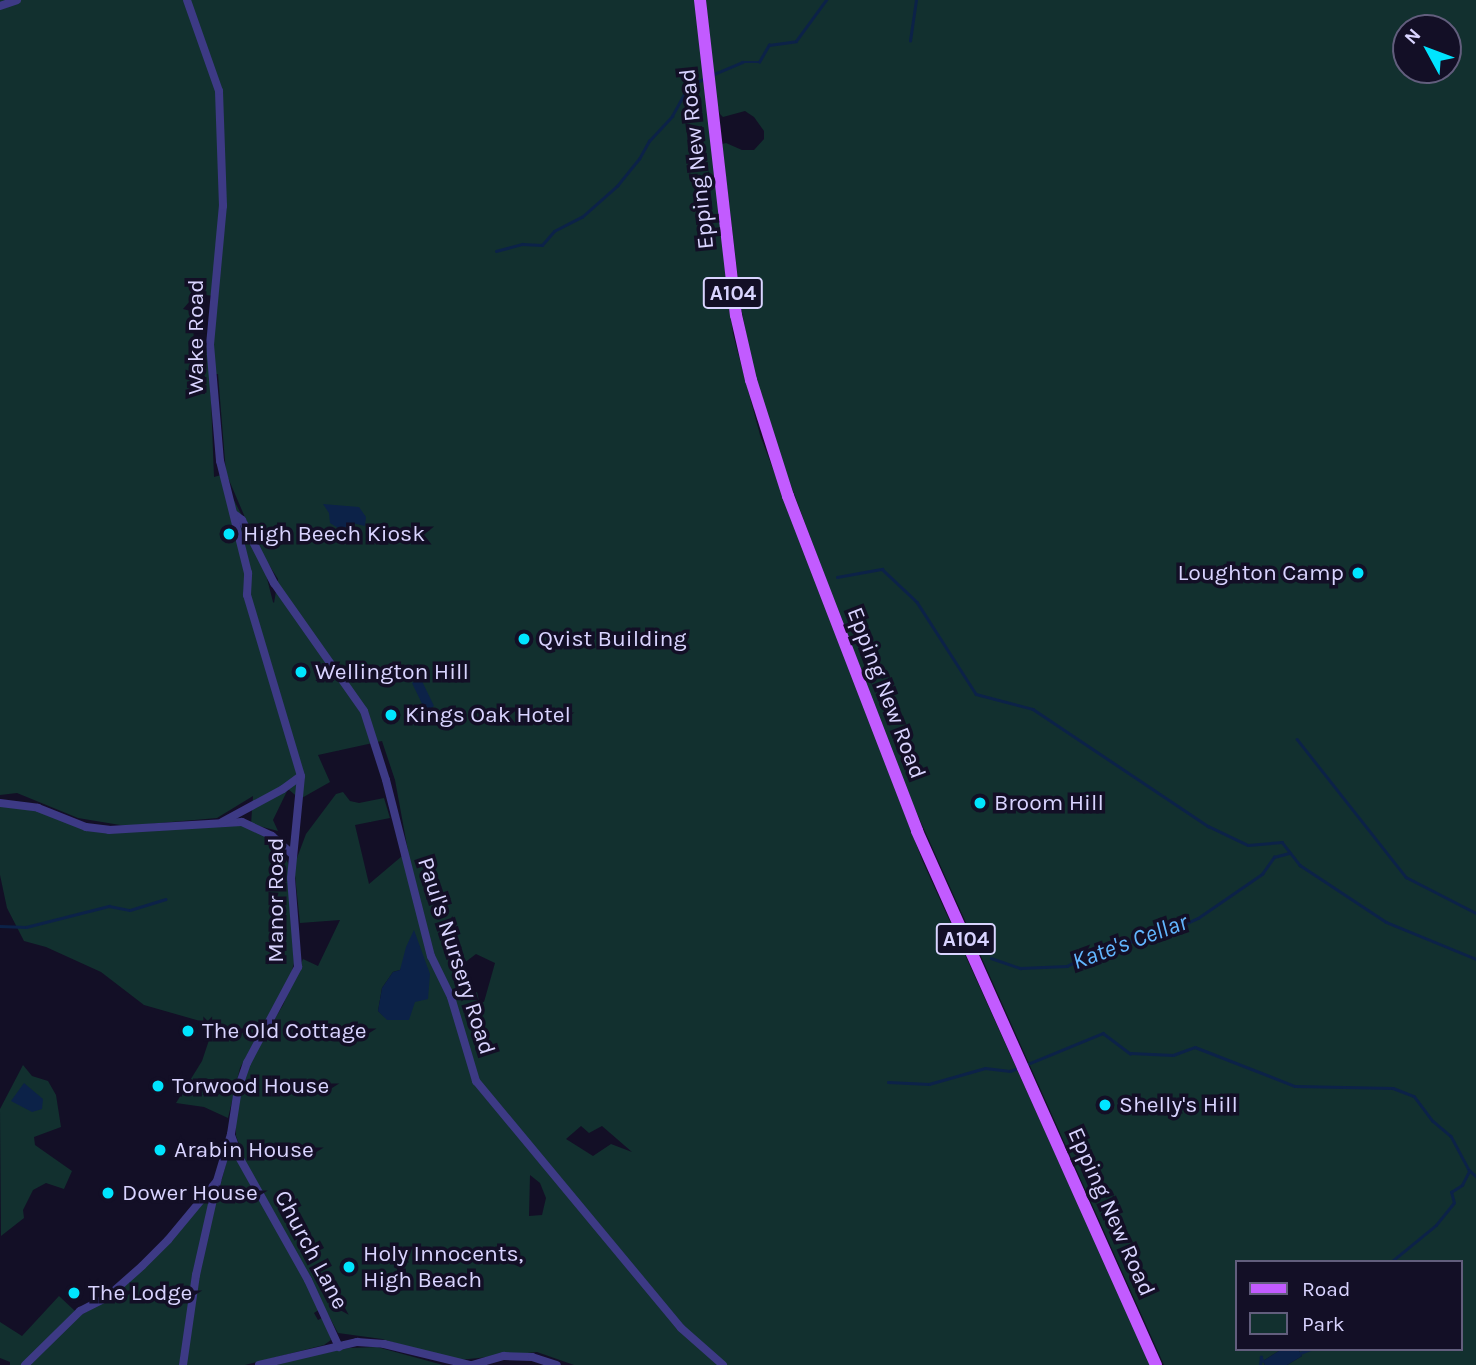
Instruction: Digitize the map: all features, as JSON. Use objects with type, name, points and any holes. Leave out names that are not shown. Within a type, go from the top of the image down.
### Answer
[{"type":"main road","name":"Epping New Road","points":[[700,0],[736,315],[751,380],[788,496],[917,831],[1156,1365]]},
{"type":"street","points":[[0,6],[17,0]]},
{"type":"street","name":"Wake Road","points":[[187,0],[219,90],[223,205],[210,345],[220,461],[234,514],[242,520],[274,583],[323,652]]},
{"type":"street","name":"Manor Road","points":[[25,1365],[80,1311],[106,1298],[142,1266],[168,1240],[217,1181],[230,1134],[237,1089],[247,1063],[298,967],[290,878],[301,776],[247,594],[248,573],[234,514]]},
{"type":"street","name":"Paul's Nursery Road","points":[[323,652],[363,711],[372,734],[431,956],[451,997],[475,1081],[674,1320],[723,1365]]},
{"type":"street","points":[[222,822],[283,789],[301,776]]},
{"type":"street","points":[[0,803],[38,808],[86,827],[109,830],[242,822],[263,830],[293,855]]},
{"type":"street","name":"Church Lane","points":[[230,1134],[239,1157],[308,1280],[339,1347]]},
{"type":"street","points":[[183,1365],[199,1263],[217,1181]]},
{"type":"street","points":[[259,1365],[357,1342],[384,1344],[471,1365],[504,1356],[532,1357],[556,1365]]},
{"type":"green space","points":[[0,0],[695,0],[733,334],[760,435],[923,862],[1151,1365],[574,1365],[537,1352],[459,1360],[442,1358],[382,1339],[338,1333],[246,1163],[236,1136],[236,1112],[246,1067],[283,1005],[303,959],[318,966],[340,920],[300,923],[294,866],[306,834],[336,794],[343,792],[350,801],[359,803],[384,798],[390,818],[355,825],[369,884],[408,851],[395,780],[382,741],[318,755],[330,782],[300,799],[288,789],[273,820],[278,831],[251,824],[253,796],[217,818],[126,826],[78,818],[17,793],[0,795]],"holes":[[[196,294],[215,296],[214,335],[200,351],[191,350],[191,339],[203,327],[198,313],[183,309]],[[210,374],[218,374],[226,473],[256,543],[221,475],[214,477]],[[260,551],[278,579],[273,602]],[[476,954],[495,963],[484,1002],[479,1001],[477,992],[469,997],[463,992],[455,970]],[[403,965],[388,1020],[378,1011],[382,988],[393,972],[400,970]],[[581,1126],[589,1133],[602,1126],[632,1152],[611,1144],[593,1156],[566,1139]],[[530,1175],[540,1183],[546,1198],[542,1215],[529,1216]]]},
{"type":"green space","points":[[706,0],[1476,0],[1476,1365],[1287,1365],[1302,1356],[1299,1351],[1462,1351],[1462,1260],[1234,1260],[1234,1351],[1279,1351],[1263,1361],[1265,1365],[1164,1365],[894,762],[773,437],[754,377],[742,312],[722,144],[726,143],[742,150],[754,150],[764,139],[764,131],[754,117],[745,111],[723,117],[716,101]]},
{"type":"green space","points":[[0,805],[21,806],[94,830],[249,825],[279,846],[288,863],[294,963],[290,978],[240,1068],[228,1118],[204,1107],[176,1103],[202,1061],[214,1025],[144,1005],[101,972],[46,947],[24,941],[7,908],[0,875]]},
{"type":"green space","points":[[23,1065],[32,1076],[48,1081],[56,1095],[61,1127],[34,1137],[35,1145],[72,1171],[64,1189],[46,1183],[33,1190],[23,1210],[24,1218],[1,1236],[0,1109]]},
{"type":"green space","points":[[231,1145],[320,1309],[314,1313],[318,1320],[324,1317],[331,1340],[324,1345],[245,1365],[186,1365],[200,1262]]},
{"type":"green space","points":[[212,1189],[179,1365],[28,1365],[79,1316],[104,1302]]},
{"type":"green space","points":[[59,1296],[75,1311],[22,1365],[10,1365],[10,1362],[0,1358],[0,1322],[22,1336]]},
{"type":"green space","points":[[377,1347],[443,1365],[267,1365],[349,1348]]},
{"type":"water","points":[[323,504],[359,507],[366,517],[365,526],[352,523],[341,530],[330,523],[329,513]]},
{"type":"water","points":[[420,677],[434,706],[426,712],[412,683]]},
{"type":"water","points":[[414,930],[430,974],[428,999],[415,1002],[409,1020],[387,1020],[378,1011],[382,988],[393,972],[400,970]]},
{"type":"water","points":[[24,1083],[43,1099],[42,1109],[32,1112],[11,1101]]},
{"type":"water","points":[[1279,1351],[1299,1351],[1302,1356],[1287,1365],[1265,1365],[1263,1361]]},
{"type":"waterway","points":[[712,75],[742,62],[759,62],[769,45],[796,41],[826,0]]},
{"type":"waterway","points":[[910,41],[916,0]]},
{"type":"waterway","points":[[496,251],[522,244],[542,245],[554,231],[582,217],[617,186],[639,159],[649,141],[672,116],[689,85],[706,78]]},
{"type":"waterway","points":[[837,577],[882,569],[917,602],[976,694],[1033,709],[1208,826],[1248,845],[1282,842],[1300,865],[1386,922],[1476,959]]},
{"type":"waterway","points":[[1297,739],[1406,877],[1476,913]]},
{"type":"waterway","name":"Kate's Cellar","points":[[991,958],[1020,968],[1067,966],[1113,944],[1155,938],[1198,918],[1262,874],[1274,857],[1289,853]]},
{"type":"waterway","points":[[0,926],[26,927],[109,906],[130,910],[165,899]]},
{"type":"waterway","points":[[1028,1064],[1103,1033],[1130,1053],[1173,1055],[1195,1047],[1295,1086],[1393,1088],[1414,1096],[1433,1121],[1451,1136],[1469,1170],[1476,1176]]},
{"type":"waterway","points":[[888,1082],[929,1084],[985,1068],[1010,1071],[1018,1068]]},
{"type":"waterway","points":[[1393,1260],[1436,1225],[1454,1203],[1451,1192],[1462,1185],[1469,1171]]},
{"type":"waterway","points":[[1300,1353],[1306,1351]]},
{"type":"waterway","points":[[1260,1365],[1261,1357],[1263,1361]]},
{"type":"place","name":"High Beech Kiosk","points":[[229,534]]},
{"type":"place","name":"Loughton Camp","points":[[1358,573]]},
{"type":"place","name":"Qvist Building","points":[[524,639]]},
{"type":"place","name":"Wellington Hill","points":[[301,672]]},
{"type":"place","name":"Kings Oak Hotel","points":[[391,715]]},
{"type":"place","name":"Broom Hill","points":[[980,803]]},
{"type":"place","name":"The Old Cottage","points":[[188,1031]]},
{"type":"place","name":"Torwood House","points":[[158,1086]]},
{"type":"place","name":"Shelly's Hill","points":[[1105,1105]]},
{"type":"place","name":"Arabin House","points":[[160,1150]]},
{"type":"place","name":"Dower House","points":[[108,1193]]},
{"type":"place","name":"Holy Innocents, High Beach","points":[[349,1267]]},
{"type":"place","name":"The Lodge","points":[[74,1293]]}]
